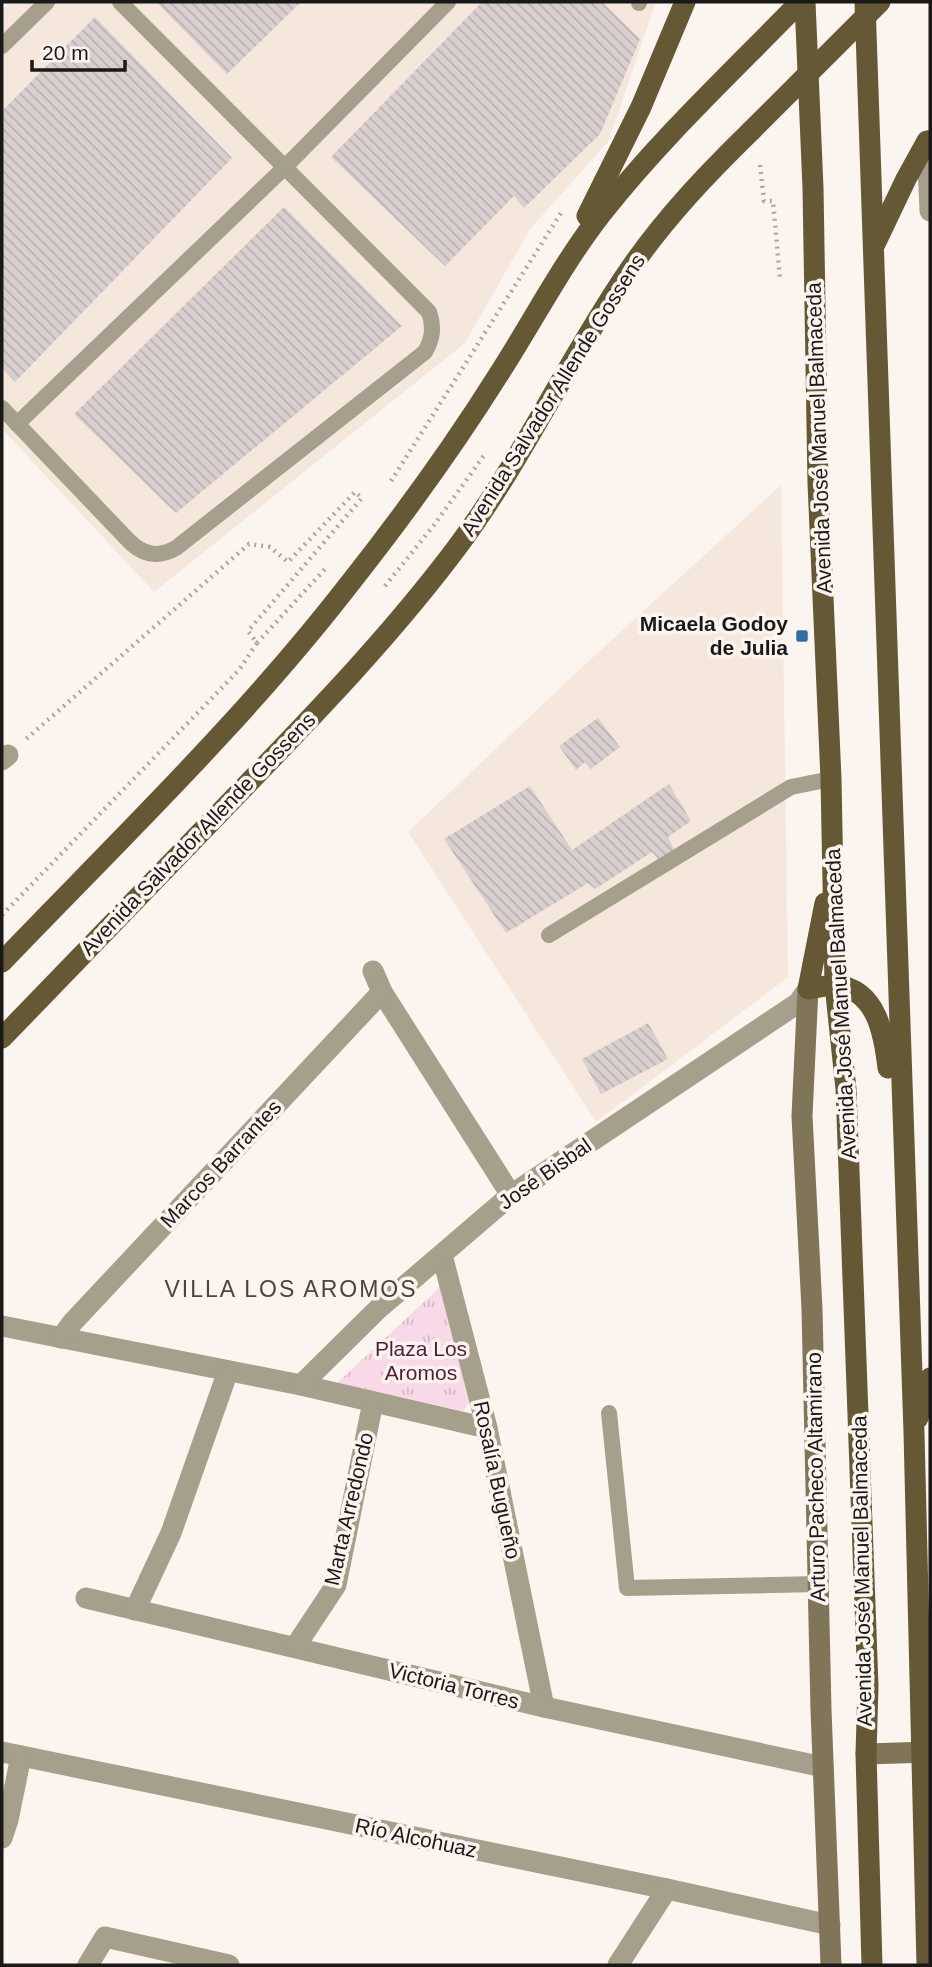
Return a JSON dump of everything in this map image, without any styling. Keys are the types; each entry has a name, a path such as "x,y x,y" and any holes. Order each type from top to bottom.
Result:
{"main road":[{"path":"560,275 641,107 685,2"},
{"path":"2,962 251,702 302,645 391,530 466,425 601,215 672,132 802,2"},
{"name":"Avenida José Manuel Balmaceda","path":"802,2 813,188 818,483 831,779 835,985 846,1089 868,1686 866,1754 872,1965"},
{"path":"864,2 925,1752 927,1965"},
{"name":"Avenida Salvador Allende Gossens","path":"2,1038 312,717 402,615 457,547 513,466 630,268 699,182 880,2"},
{"path":"872,249 929,139"},
{"path":"833,864 807,989 835,985 862,994 876,1014 884,1034 891,1091 902,1125"},
{"path":"914,1430 928,1392 930,1378"}],"street":[{"path":"929,139 930,211"},
{"path":"373,971 382,992 511,1195"},
{"name":"José Bisbal","path":"301,1385 379,1309 511,1195 798,1003 807,989"},
{"name":"Arturo Pacheco Altamirano","path":"807,989 802,1116 812,1309 823,1767 831,1965"},
{"name":"Marcos Barrantes","path":"61,1338 72,1323 382,992"},
{"name":"Rosalía Bugueño","path":"442,1255 487,1428 544,1707"},
{"path":"2,1326 301,1385 487,1428"},
{"path":"135,1610 171,1533 228,1371"},
{"name":"Marta Arredondo","path":"295,1647 336,1586 373,1402"},
{"name":"Victoria Torres","path":"86,1598 544,1707 823,1767"},
{"path":"866,1754 925,1752"},
{"path":"2,1838 8,1820 11,1754"},
{"name":"Río Alcohuaz","path":"11,1754 830,1925"},
{"path":"618,1965 667,1889"},
{"path":"88,1965 105,1937 229,1965"}],"lane":[{"path":"2,46 47,2"},
{"path":"2,408 137,549 158,555 176,548 425,352 433,332 429,312 120,2"},
{"path":"17,424 284,167 448,2"},
{"path":"549,935 791,787 831,779"},
{"path":"609,1413 627,1588 819,1584"}],"path":[{"path":"761,164 764,201 773,201 780,279"},
{"path":"2,915 239,670 257,643 248,631 362,498 355,492 288,562 270,547 249,544 5,758"}],"shaded area":[{"path":"10,2 656,2 608,142 530,229 465,343 154,592 2,429 2,10"},
{"path":"781,485 788,977 596,1122 408,832 579,670"}],"green space":[{"name":"Plaza Los Aromos","path":"440,1287 472,1398 463,1411 337,1383"}],"building":[{"path":"156,2 301,2 227,74"},
{"path":"482,2 602,2 640,39 600,134 524,208 514,196 445,266 331,157"},
{"path":"95,17 232,158 15,382 2,368 2,111"},
{"path":"284,207 402,326 176,513 74,414"},
{"path":"598,718 620,747 591,769 585,762 576,770 559,746"},
{"path":"669,784 691,821 668,837 674,849 659,860 652,852 595,889 588,883 506,933 444,839 530,786 572,850"},
{"path":"648,1023 668,1059 601,1094 582,1059"}],"place":[{"name":"Micaela Godoy de Julia","path":"802,636"}],"district":[{"name":"VILLA LOS AROMOS","path":"291,1289"}]}
